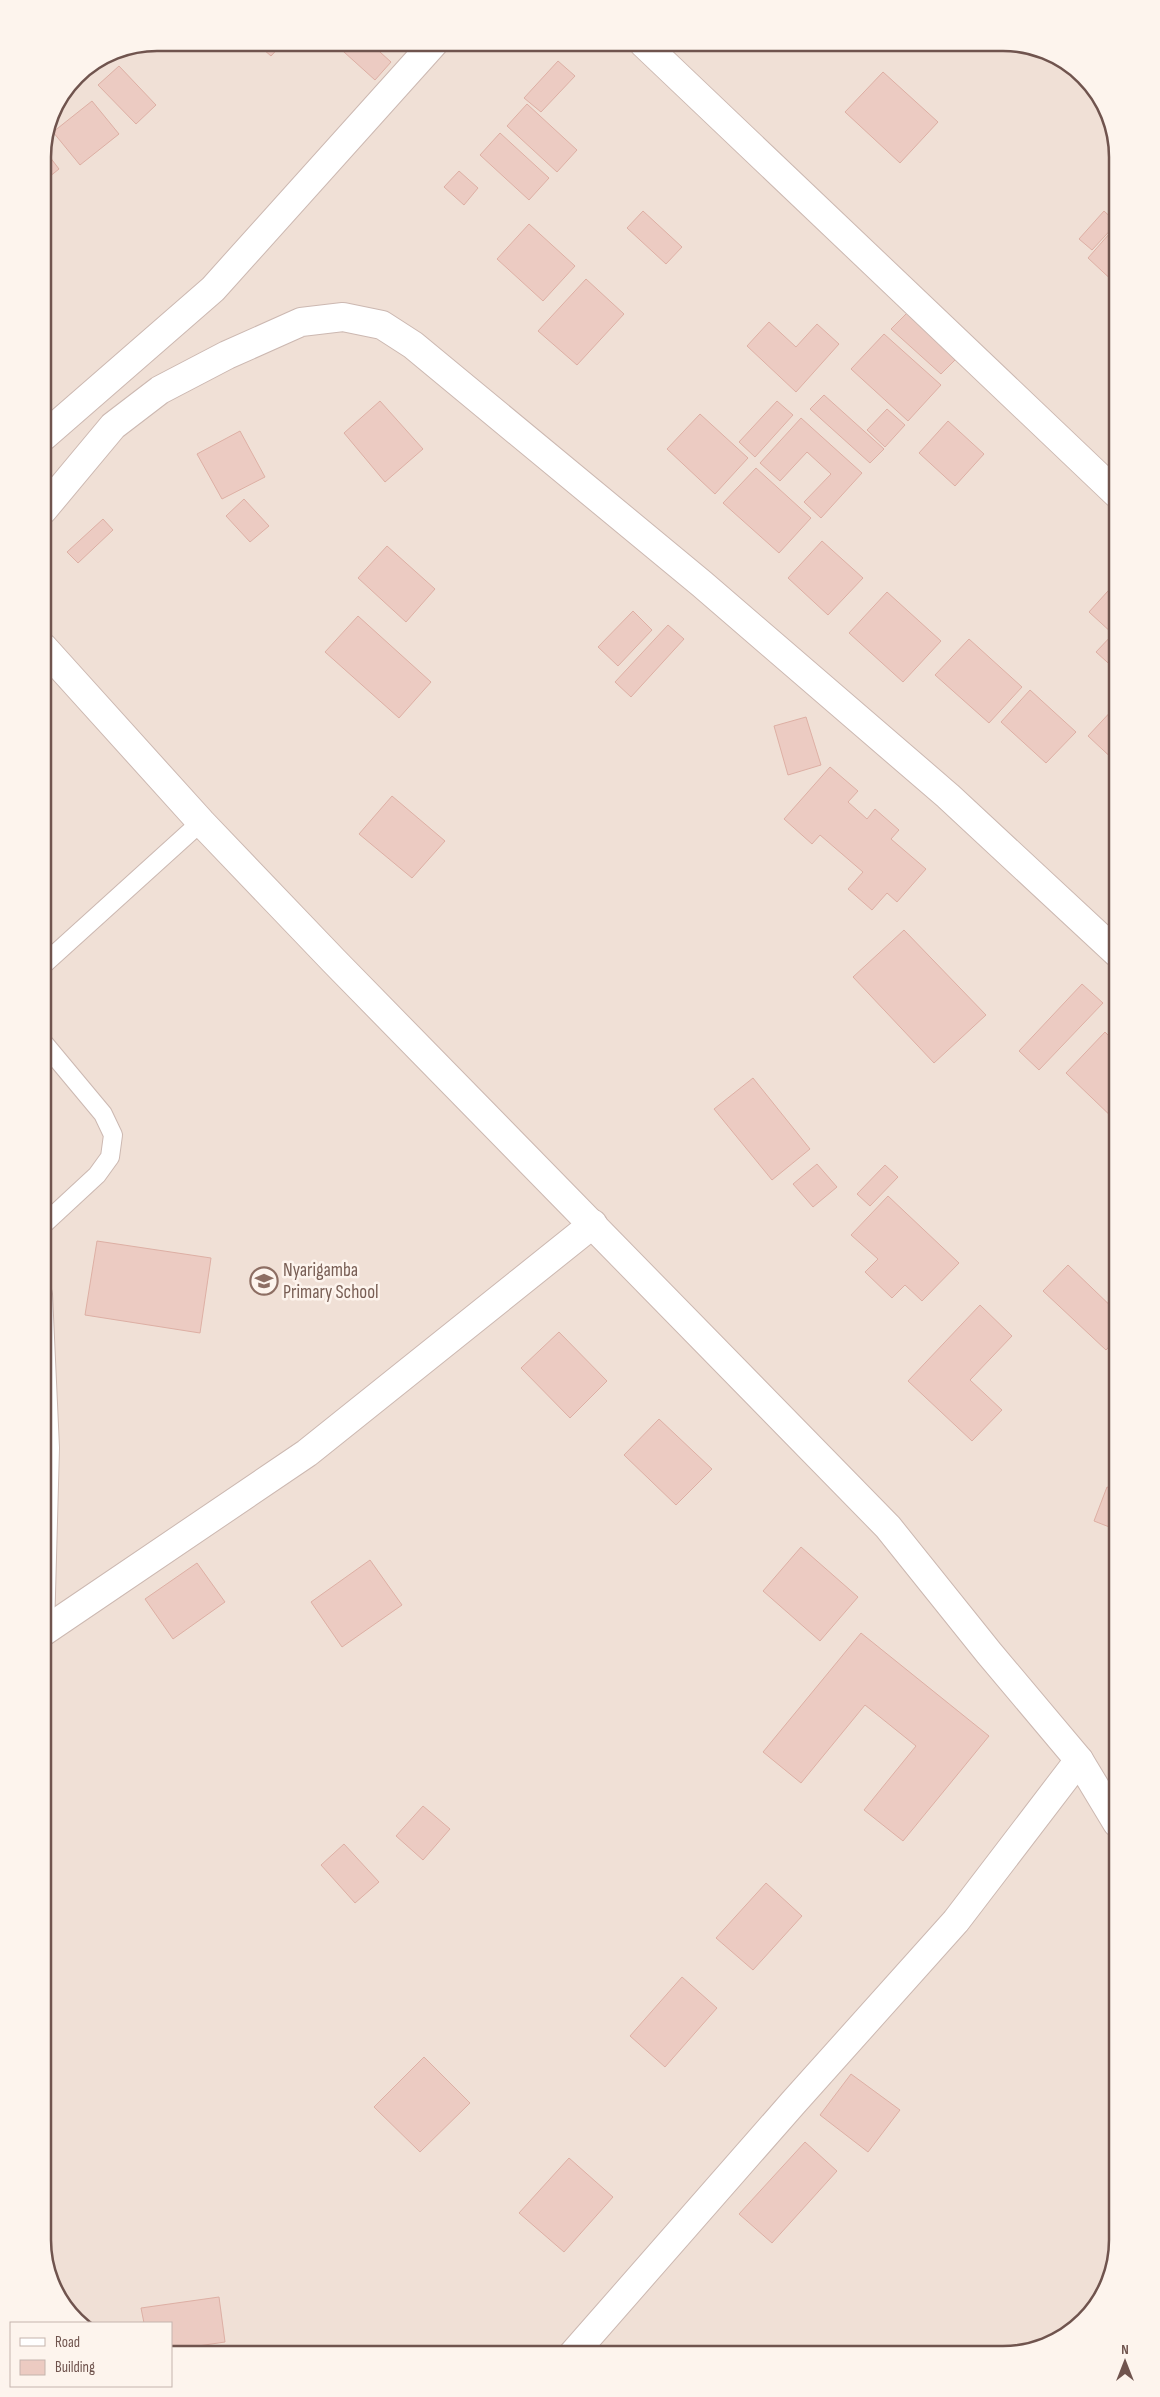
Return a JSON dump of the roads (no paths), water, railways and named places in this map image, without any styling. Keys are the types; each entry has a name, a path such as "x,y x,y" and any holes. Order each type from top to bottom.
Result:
{"street":[{"path":"51,430 213,289 427,51"},
{"path":"651,51 1109,485"},
{"path":"51,500 113,426 160,390 227,355 301,322 343,317 382,325 413,345 702,584 948,796 1109,945"},
{"path":"51,656 202,822 334,961 888,1527 989,1653 1079,1760 1109,1808"},
{"path":"51,1626 307,1453 593,1224"},
{"path":"580,2346 956,1921 1079,1760"}],"lane":[{"path":"51,958 202,822"},
{"path":"51,1051 104,1114 113,1135 110,1157 97,1175 51,1218"}],"place":[{"name":"Nyarigamba Primary School","path":"264,1281"}]}
